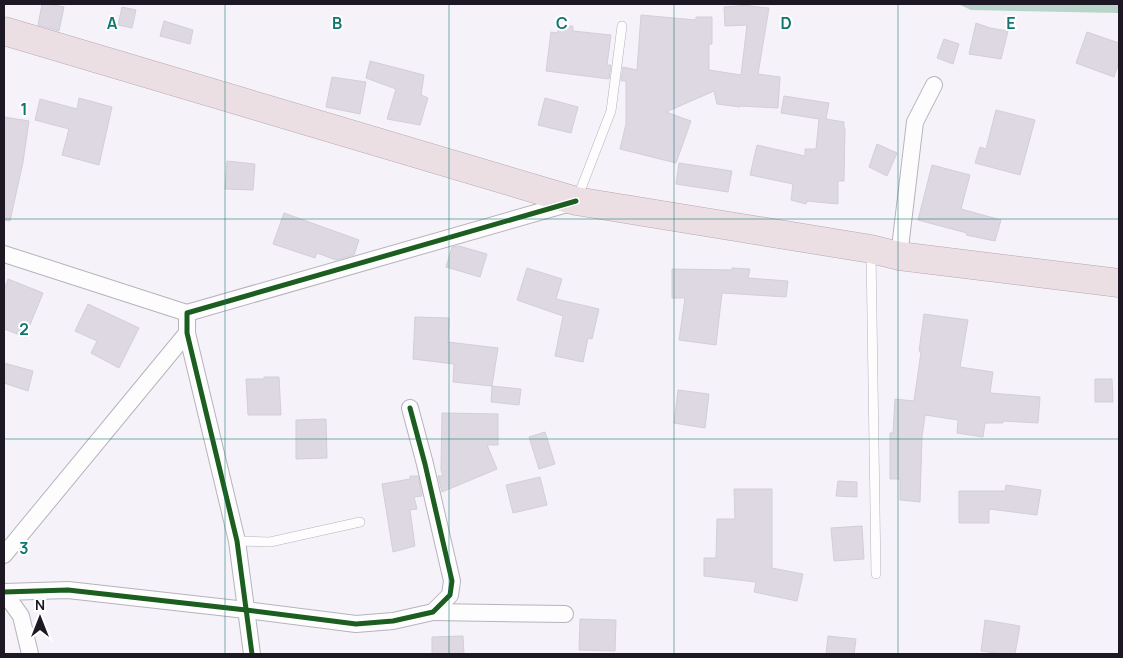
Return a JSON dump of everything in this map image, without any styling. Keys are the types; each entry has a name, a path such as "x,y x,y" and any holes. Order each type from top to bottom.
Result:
{"highway":[{"path":"4,31 576,201 899,256 1119,283"}],"street":[{"path":"899,256 915,122 934,84"},
{"path":"4,254 187,313 576,201"},
{"path":"187,313 187,333 237,541 252,654"},
{"path":"4,555 187,333"},
{"path":"410,408 452,581 450,595 432,612"},
{"path":"4,592 68,590 356,624 393,621 432,612 565,614"},
{"path":"4,592 21,616 30,654"}],"lane":[{"path":"576,201 610,111 622,26"},
{"path":"871,250 876,574"},
{"path":"237,541 270,542 360,522"}],"green space":[{"path":"958,4 1119,4 1119,13 971,10"}],"building":[{"path":"42,4 64,7 59,31 38,25"},
{"path":"750,5 769,8 758,74 780,77 778,108 717,104 714,91 666,112 691,121 676,163 620,149 626,124 626,81 621,81 623,67 637,70 641,15 696,20 696,17 712,17 712,44 709,44 709,70 741,75 747,25 725,26 724,7"},
{"path":"122,7 136,10 132,28 118,25"},
{"path":"164,21 193,30 190,44 160,36"},
{"path":"976,23 1008,31 1001,59 969,54"},
{"path":"558,26 573,26 573,31 611,35 607,65 611,65 609,79 546,71 551,32 558,33"},
{"path":"1087,32 1119,43 1119,62 1114,77 1076,63"},
{"path":"944,39 959,44 953,64 937,58"},
{"path":"370,61 424,75 421,95 428,98 420,125 387,119 396,89 366,78"},
{"path":"332,77 366,82 360,114 326,107"},
{"path":"784,96 829,103 826,119 844,122 844,181 838,181 838,204 807,201 806,204 791,200 793,184 750,175 757,145 805,156 805,149 816,149 819,119 781,113"},
{"path":"79,98 112,107 99,165 62,155 69,129 35,120 40,99 77,109"},
{"path":"545,98 578,107 571,133 538,125"},
{"path":"996,110 1035,120 1020,175 975,163 980,147 986,149"},
{"path":"4,117 29,121 23,162 10,221 4,220"},
{"path":"877,144 897,153 887,176 869,167"},
{"path":"227,161 255,164 253,190 225,189"},
{"path":"679,163 732,171 728,192 676,184"},
{"path":"932,165 970,175 961,209 1001,220 995,241 966,235 967,233 918,220"},
{"path":"284,213 359,240 354,255 336,260 317,253 315,258 273,244"},
{"path":"459,246 487,254 480,277 446,267 452,247"},
{"path":"527,268 562,279 556,299 599,309 592,339 588,338 583,362 555,356 563,316 517,300"},
{"path":"732,268 750,269 748,278 788,281 786,297 722,293 716,345 679,340 685,298 672,298 672,269 732,270"},
{"path":"8,279 43,293 25,337 4,329 4,290"},
{"path":"88,304 139,328 119,368 91,353 97,341 75,331"},
{"path":"924,314 968,320 960,367 993,372 990,393 1040,397 1038,423 1003,421 1003,423 985,423 983,437 957,433 958,420 925,415 922,437 920,502 900,500 900,479 890,479 890,433 893,433 895,399 914,401"},
{"path":"415,317 449,318 448,342 498,348 492,386 453,382 454,364 413,359"},
{"path":"4,363 33,371 28,391 4,383"},
{"path":"264,377 279,377 281,415 248,415 246,379 264,379"},
{"path":"1095,379 1112,379 1113,402 1095,402"},
{"path":"492,386 521,389 519,405 491,402"},
{"path":"678,390 709,394 705,428 674,423"},
{"path":"442,413 498,414 498,445 487,445 497,469 442,492 438,476 443,476 441,470"},
{"path":"326,419 327,458 296,459 296,420"},
{"path":"545,432 555,464 539,469 529,437"},
{"path":"410,476 418,476 422,496 414,497 417,509 410,510 415,546 393,552 382,484 410,479"},
{"path":"540,477 547,505 513,513 506,485"},
{"path":"838,481 857,482 857,497 836,496"},
{"path":"1006,485 1041,490 1037,515 989,509 989,523 959,523 959,491 1005,491"},
{"path":"734,489 772,489 772,568 803,574 797,601 754,592 756,582 704,576 704,558 716,558 717,519 735,519"},
{"path":"862,526 864,559 834,561 831,528"},
{"path":"580,619 616,620 615,651 579,650"},
{"path":"985,620 1020,626 1015,654 981,651"},
{"path":"463,636 464,654 432,654 432,637"},
{"path":"828,636 856,639 854,654 826,654"}],"cycle path":[{"path":"252,654 237,541 187,333 187,313 576,201"},
{"path":"4,592 68,590 356,624 393,621 433,612 450,595 452,581 410,408"}]}
